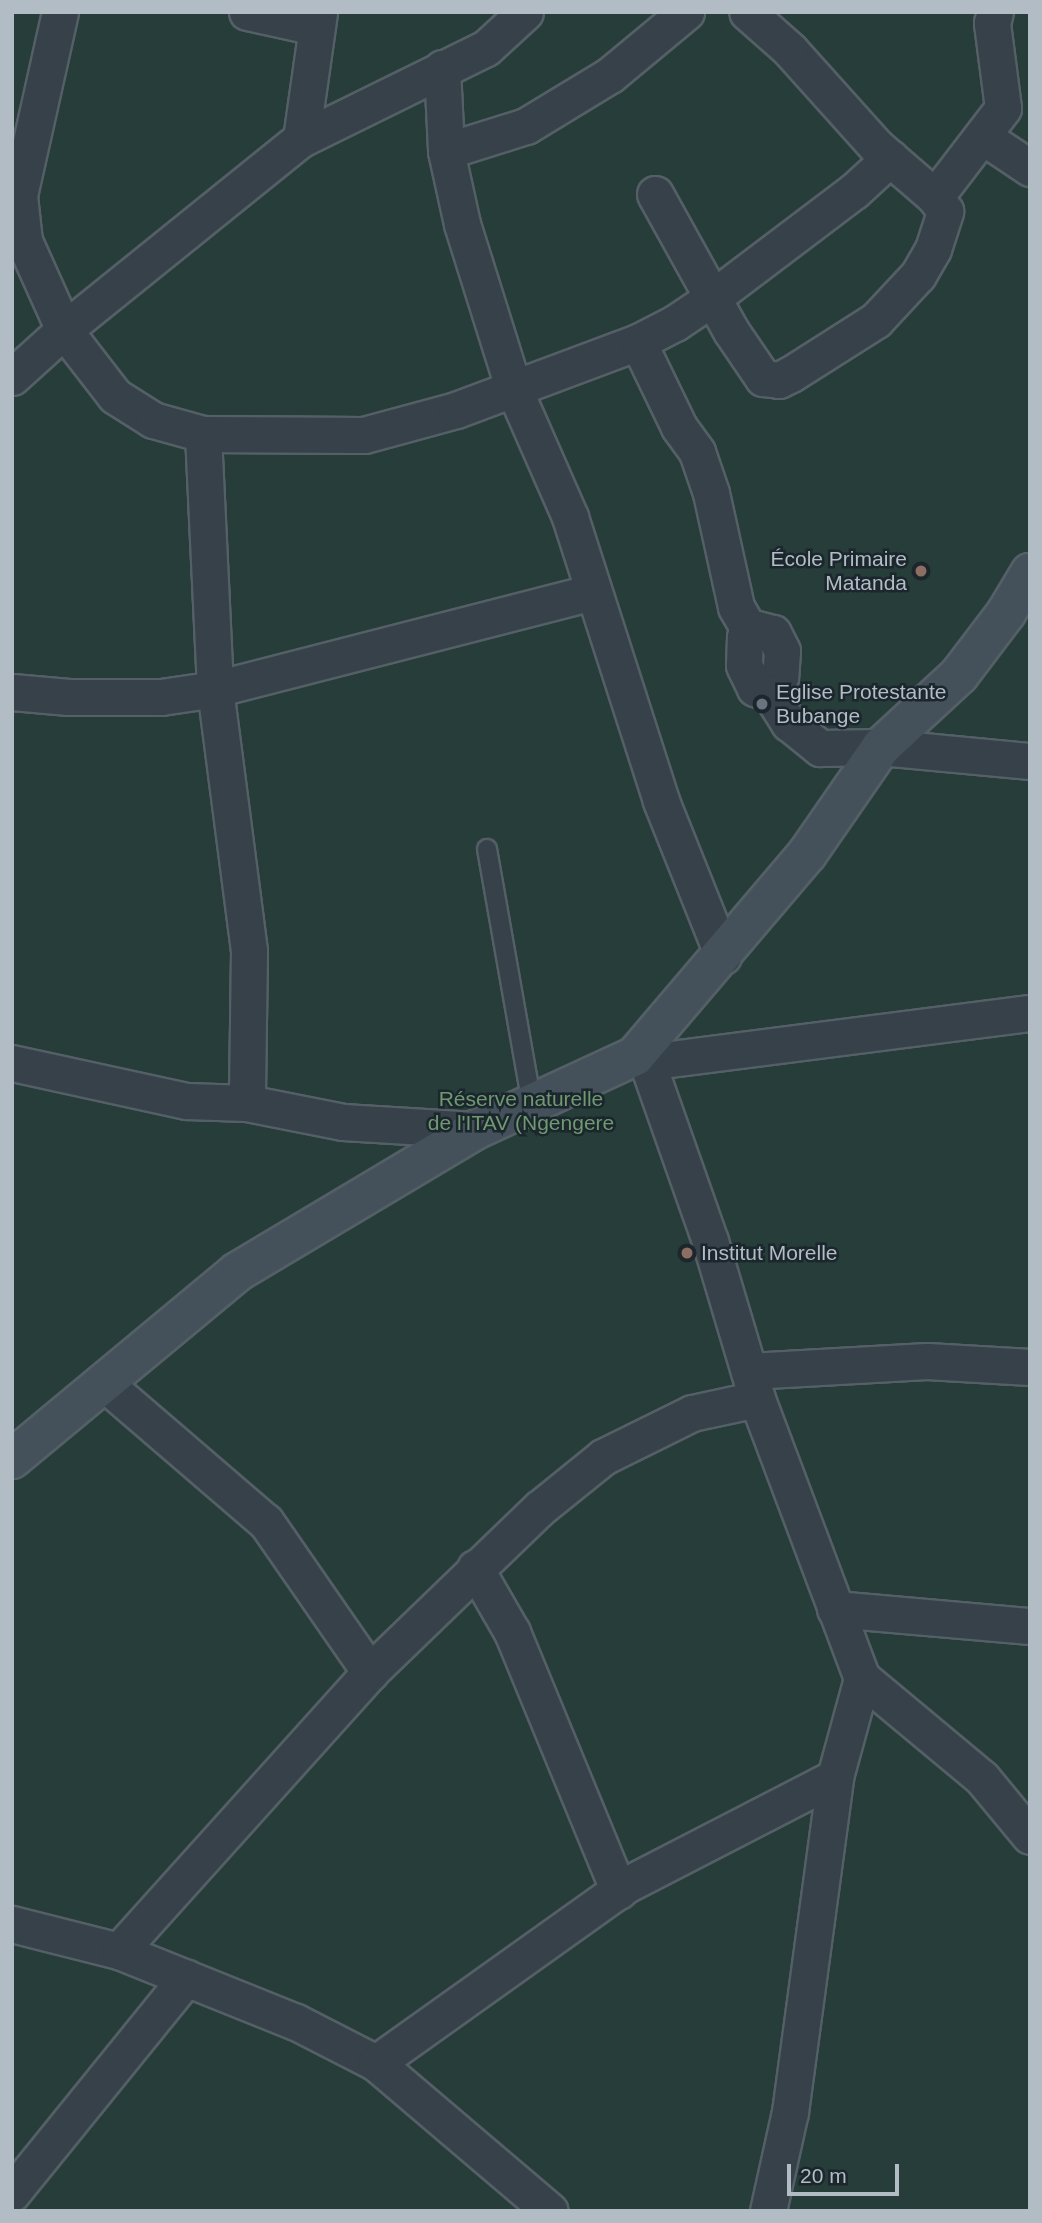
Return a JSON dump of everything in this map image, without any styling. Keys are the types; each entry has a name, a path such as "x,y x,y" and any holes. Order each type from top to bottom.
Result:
{"street":[{"path":"60,12 16,195 24,241 64,330 115,396 153,420 202,434 363,435 456,410 638,342 675,323 715,296 854,191 890,158"},
{"path":"247,12 317,20 301,139"},
{"path":"12,377 64,330 301,139 392,97 442,68 486,48 525,12"},
{"path":"446,151 526,126 610,75 686,12"},
{"path":"655,194 715,296 731,331 763,378 779,380 876,320 918,275 945,224 945,211 935,197 890,158 790,50 747,12"},
{"path":"935,197 985,138 1003,108 992,23 995,12"},
{"path":"442,68 446,151 462,224 513,387 570,517 661,802 723,956"},
{"path":"985,138 1030,168"},
{"path":"638,342 679,427 697,452 714,506 736,607 750,631 744,645 744,665 755,688 770,693 789,723 820,748 881,747 1030,761"},
{"path":"202,434 215,689 249,951 247,1103"},
{"path":"641,1059 807,853 881,747 960,675 1030,573"},
{"path":"12,692 69,697 161,697 215,689 593,592"},
{"path":"12,1459 237,1272 475,1130 532,1103 641,1059 1030,1013"},
{"path":"641,1059 753,1385 862,1678 982,1778 1030,1836"},
{"path":"12,1063 187,1101 247,1103 343,1122 475,1130"},
{"path":"119,1951 370,1672 475,1568 603,1457 753,1385 927,1361 1030,1367"},
{"path":"103,1382 266,1522 370,1672"},
{"path":"475,1568 512,1632 618,1891"},
{"path":"835,1609 1030,1626"},
{"path":"768,2211 790,2112 835,1777 862,1678"},
{"path":"376,2063 618,1891 835,1777"},
{"path":"12,1924 119,1951 296,2022 376,2063 550,2211"},
{"path":"12,2193 186,1978"}],"lane":[{"path":"487,849 532,1103"}],"green space":[{"name":"Réserve naturelle de l'ITAV (Ngengere","path":"12,12 1030,12 1030,2211 12,2211"}],"place":[{"name":"École Primaire Matanda","path":"921,571"},
{"name":"Eglise Protestante Bubange","path":"762,704"},
{"name":"Institut Morelle","path":"687,1253"}]}
